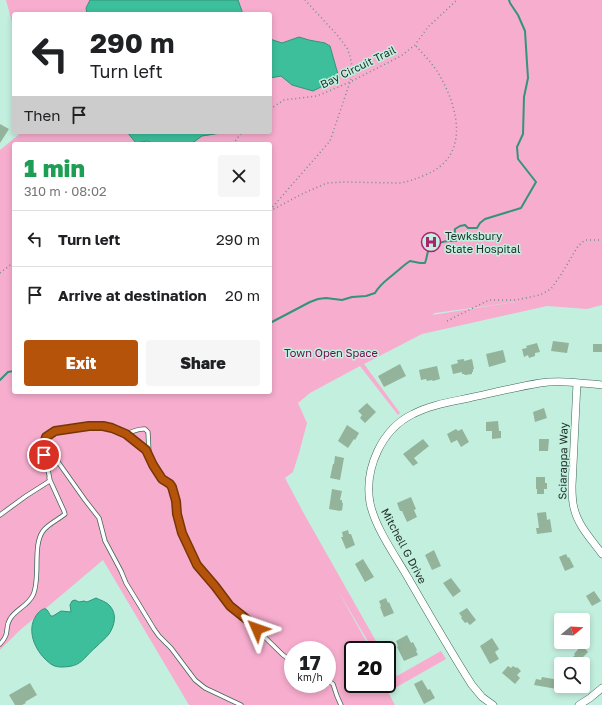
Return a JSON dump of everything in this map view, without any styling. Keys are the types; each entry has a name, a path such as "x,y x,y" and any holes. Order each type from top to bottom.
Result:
{"street":[{"name":"Mitchell G Drive","path":"494,705 482,697 472,685 374,517 370,504 369,486 375,457 384,440 392,430 413,414 427,408 527,385 550,382 602,385"},
{"name":"Sciarappa Way","path":"577,383 572,486 574,508 579,523 602,554"},
{"path":"579,705 602,688"}],"lane":[{"path":"0,644 6,636 10,618 29,602 34,593 38,539 43,531 65,514 49,478 44,449 46,437 55,431 89,426 103,426 126,434 149,454"},
{"path":"126,434 140,429 147,430 149,454 153,465 162,479 172,487 182,533 197,565 230,606 245,618 284,656"},
{"path":"45,444 99,518 105,541 129,589 159,636 171,648 199,684 241,705"},
{"path":"0,515 48,482 50,480 49,478"},
{"path":"336,693 341,705"}],"path":[{"path":"272,209 330,141 353,71 347,48 305,0"},
{"name":"Bay Circuit Trail","path":"272,108 284,100 317,96 350,82 401,56 415,45 428,27 457,0"},
{"path":"272,210 304,193 327,184 343,182 412,181 431,173 444,164 450,156 456,142 457,134 451,98 440,75 415,45"},
{"path":"448,321 489,300 516,300 540,295 551,289 578,246 585,240 602,240"},
{"path":"0,273 12,264"}],"green space":[{"name":"Town Open Space","path":"6,0 602,0 602,305 587,309 547,306 422,334 364,364 400,413 398,415 360,366 310,393 298,403 307,423 293,472 285,478 376,641 368,641 337,589 366,641 344,641 344,693 389,693 395,705 189,705 103,560 19,631 0,650 0,150 20,134 272,134 272,12 12,12 12,22","holes":["522,301 432,315 435,313"]},
{"path":"441,651 446,659 396,687 396,674 397,676"}],"shaded area":[{"path":"90,0 238,0 242,12 87,12 86,8"},
{"path":"299,37 325,43 330,46 339,78 313,91 292,85 281,76 272,78 272,40 282,43"},
{"path":"129,134 215,134 202,136 194,142 135,142"},
{"path":"96,598 109,605 114,612 114,623 109,634 78,664 68,667 61,667 50,664 37,649 32,637 32,624 38,613 45,609 51,616 61,611 71,612 70,605 72,601 87,602"}],"building":[{"path":"0,124 9,129 0,143"},
{"path":"553,341 569,343 567,353 551,351"},
{"path":"537,343 540,352 535,353 535,356 529,358 528,355 524,357 522,349 527,348 526,346"},
{"path":"593,344 602,344 602,352 593,352"},
{"path":"503,350 506,362 489,367 486,354"},
{"path":"464,359 464,361 472,359 474,369 472,374 465,375 462,374 462,372 453,374 451,365 458,363 457,360"},
{"path":"400,364 406,376 384,387 378,376"},
{"path":"437,366 440,379 433,381 427,381 426,379 421,380 419,370"},
{"path":"367,403 376,412 365,423 360,418 362,415 358,411"},
{"path":"544,408 547,418 535,422 533,412"},
{"path":"498,421 499,431 501,431 501,438 492,439 492,431 486,431 486,422"},
{"path":"347,425 359,433 348,448 338,441"},
{"path":"456,429 458,431 462,429 469,442 461,447 457,440 451,443 447,434"},
{"path":"423,439 429,446 414,458 418,463 413,466 403,454"},
{"path":"539,439 549,439 548,451 539,451"},
{"path":"335,456 344,458 340,480 330,478"},
{"path":"536,477 545,477 547,489 544,489 544,494 537,494"},
{"path":"332,489 342,491 340,500 342,500 343,503 342,511 329,509"},
{"path":"411,497 416,509 414,510 417,517 407,522 397,503"},
{"path":"546,512 547,520 550,519 552,532 537,534 536,528 539,528 537,513"},
{"path":"348,530 355,545 346,549 341,537 343,537 342,532"},
{"path":"434,550 441,566 432,570 425,555"},
{"path":"566,554 574,567 565,571 559,557"},
{"path":"363,559 374,577 365,582 355,564"},
{"path":"451,578 461,591 453,597 443,583"},
{"path":"594,591 601,601 592,606 586,596"},
{"path":"386,598 394,613 384,617 379,601"},
{"path":"467,608 476,620 470,625 467,622 465,623 459,613"},
{"path":"407,635 411,643 413,642 418,655 404,661 397,647 396,641"},
{"path":"492,638 499,649 495,652 499,659 490,664 480,646"},
{"path":"578,649 585,649 588,652 583,657 573,657 575,655 574,654"},
{"path":"508,666 511,668 513,666 516,668 517,667 521,671 517,675 520,678 515,684 502,673"},
{"path":"542,677 554,679 554,688 534,685 536,679 541,680"},
{"path":"422,680 428,690 430,689 435,698 424,704 414,684"},
{"path":"30,683 37,695 22,705 15,705 9,695"}],"waterway":[{"path":"272,322 318,299 326,298 342,300 375,293 384,282 410,261 425,263 429,248 436,244 456,241 455,229 460,226 465,225 468,228 477,228 485,219 521,208 536,182 518,159 517,147 523,134 524,97 528,78 525,31 509,0"},
{"path":"0,380 8,372 12,371"}],"place":[{"name":"Tewksbury State Hospital","path":"431,242"}],"route":[{"path":"44,455 45,440 50,434 55,431 89,426 103,426 112,428 126,434 141,445 149,454 153,465 162,479 172,487 182,533 197,565 230,606 257,629"}]}
